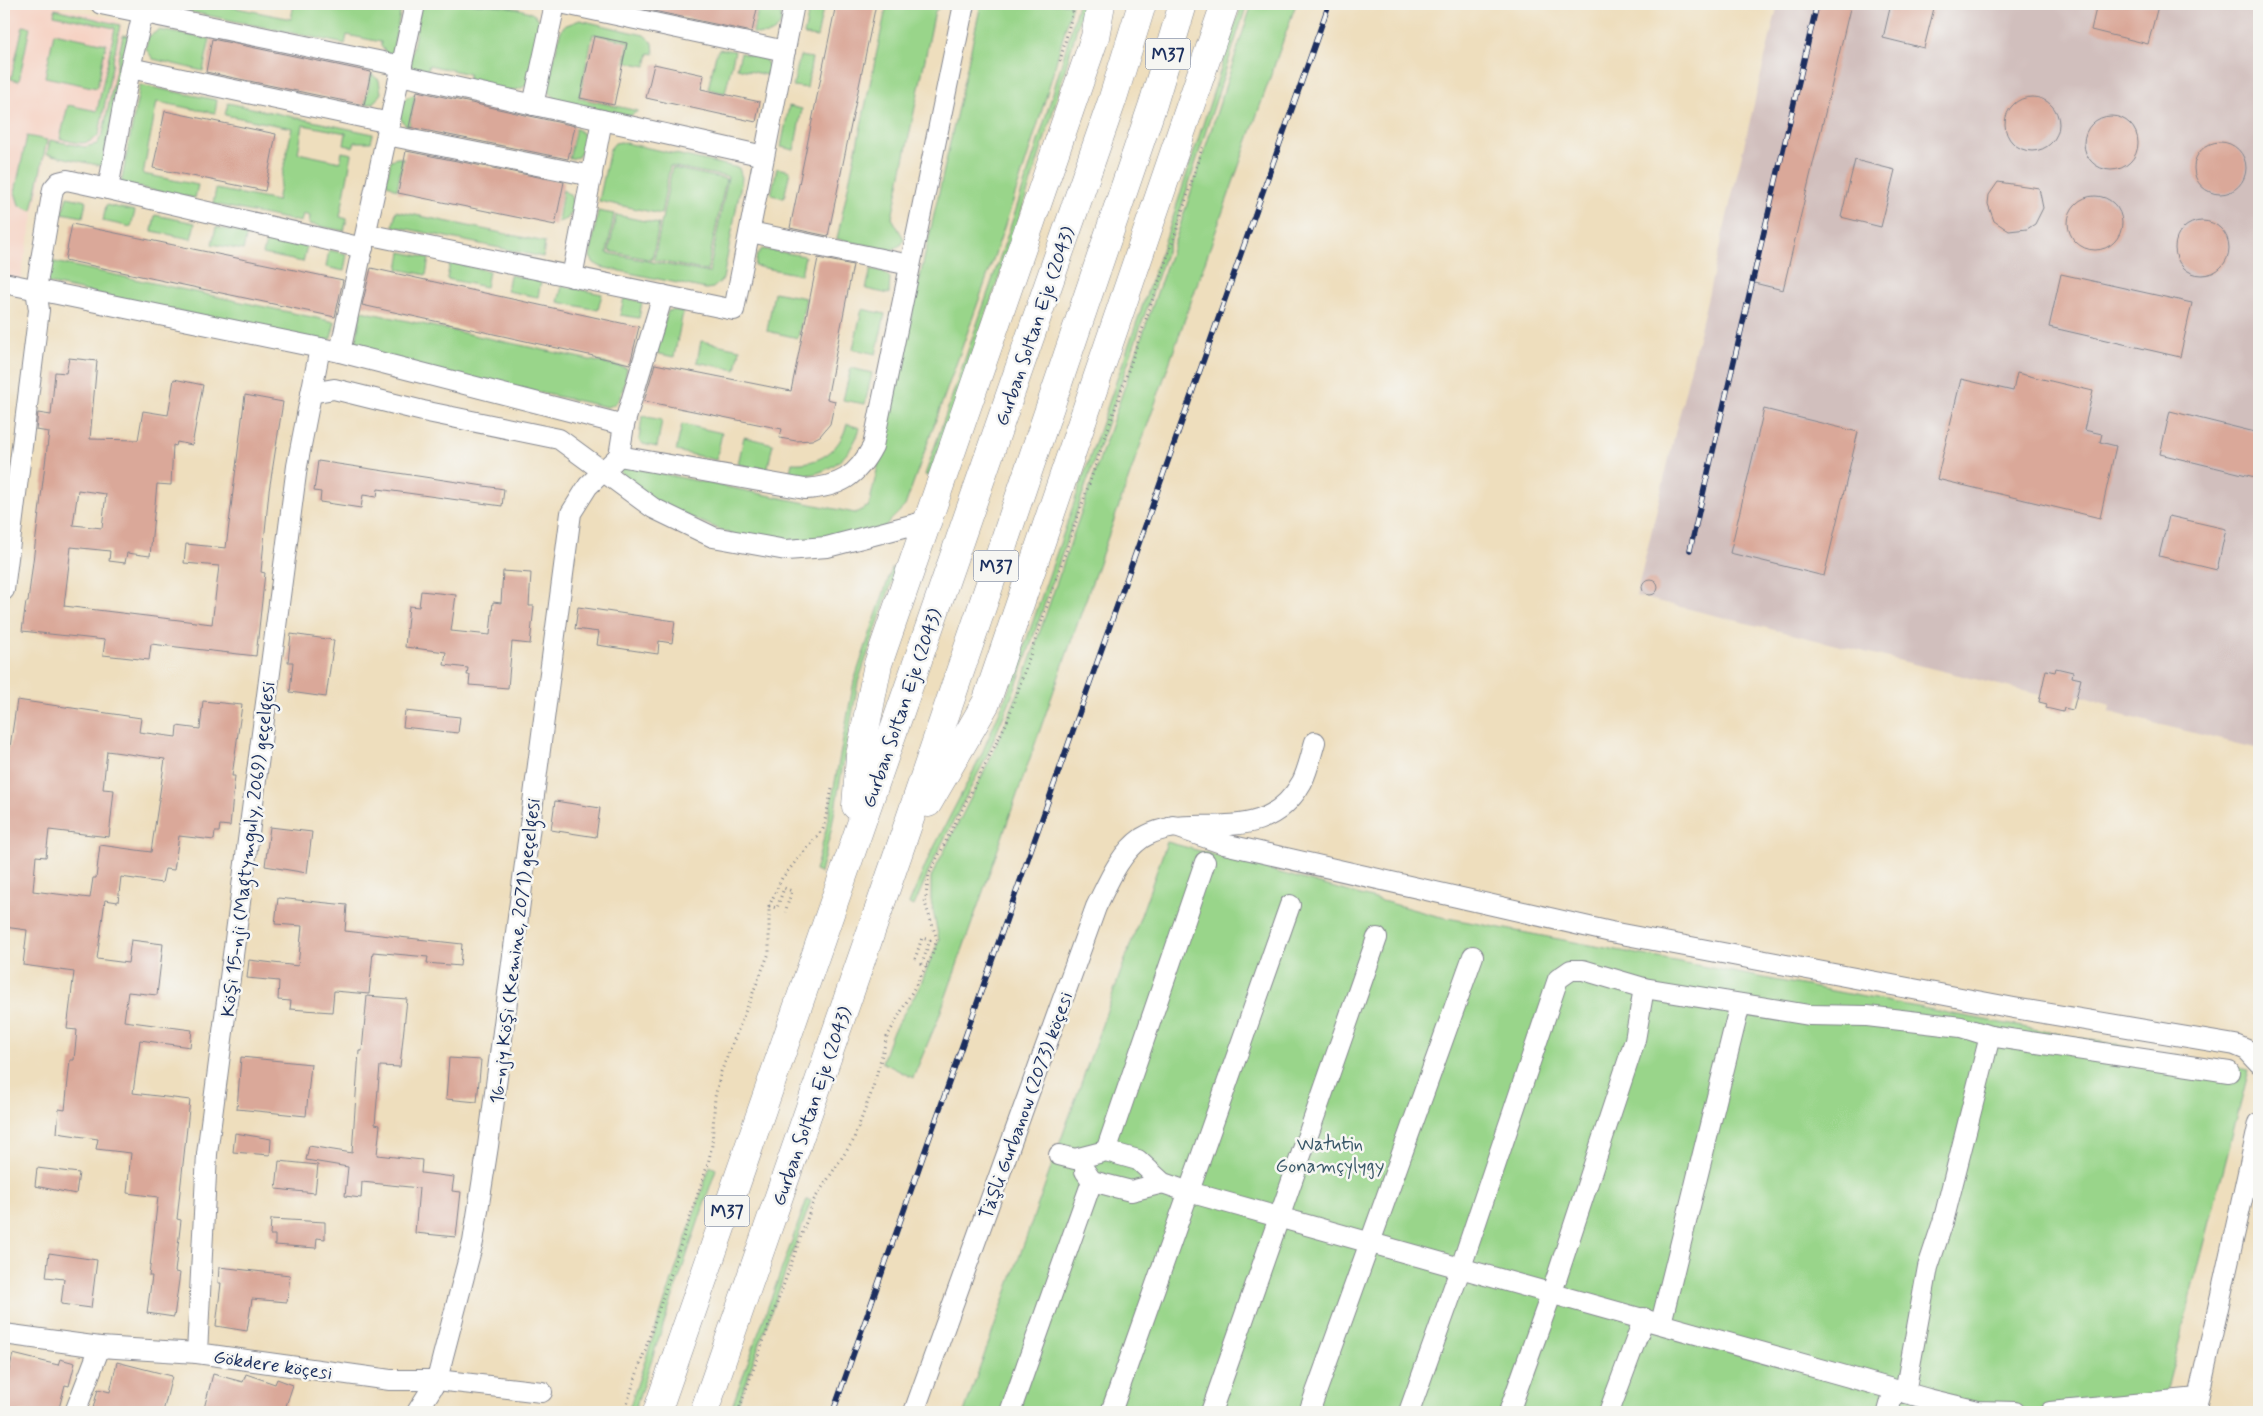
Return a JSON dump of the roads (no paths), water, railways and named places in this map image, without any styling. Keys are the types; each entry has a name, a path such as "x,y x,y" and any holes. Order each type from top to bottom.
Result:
{"highway":[{"path":"853,847 860,756 878,664 1095,37 1101,4"},
{"name":"Gurban Soltan Eje (2043)","path":"657,1412 1112,100 1142,4"},
{"name":"Gurban Soltan Eje (2043)","path":"704,1412 898,854 1153,104 1183,4"},
{"path":"898,854 986,703 1225,4"}],"street":[{"path":"101,4 144,8 533,105 764,156"},
{"path":"340,352 415,4"},
{"path":"533,105 555,4"},
{"path":"565,4 785,51"},
{"path":"4,590 39,310 36,289 53,190 59,182 67,180 365,241 663,294 734,310 794,4"},
{"path":"663,294 624,425 619,456 805,489 824,488 848,478 864,465 874,446 964,4"},
{"path":"108,189 130,68 144,8"},
{"path":"130,68 592,176"},
{"path":"572,277 602,120"},
{"path":"750,232 910,264"},
{"path":"4,283 340,352 624,425"},
{"name":"Köşi 15-nji (Magtymguly, 2069) geçelgesi","path":"197,1353 207,1154 297,466 320,348"},
{"path":"311,394 334,389 423,411 559,439 653,508 713,537 786,550 827,546 927,521"},
{"name":"16-njy Köşi (Kemine, 2071) geçelgesi","path":"417,1412 437,1380 473,1242 490,1136 571,513 588,486 619,456"},
{"name":"Täşli Gurbanow (2073) köçesi","path":"914,1412 1096,907 1117,865 1130,848 1143,837 1173,826 1246,824 1270,816 1289,801 1302,781 1315,742"},
{"path":"1173,826 1224,844 1611,932 2014,1008 2235,1045 2247,1050 2259,1063"},
{"path":"1106,1151 1205,862"},
{"path":"1111,1412 1290,905"},
{"path":"1211,1412 1377,938"},
{"path":"1310,1412 1369,1242 1473,956"},
{"path":"1409,1412 1461,1267 1558,979 1571,970 1583,970 1644,988 1809,1015 1867,1016 1961,1027 1990,1036 2229,1072"},
{"path":"1509,1412 1552,1292 1634,1040 1644,988"},
{"path":"1610,1412 1652,1320 1740,1004"},
{"path":"1888,1412 1900,1391 1928,1267 1943,1222 1990,1036"},
{"path":"2050,1412 2196,1405 2259,1123"},
{"path":"1163,1183 1131,1191 1092,1181 1067,1157 1106,1151 1138,1160 1163,1183 1189,1192 1552,1292 1900,1391 1978,1411 2015,1412"},
{"path":"1010,1412 1092,1181"},
{"name":"Gökdere köçesi","path":"4,1334 100,1347 197,1353 390,1380 437,1380 542,1392"},
{"path":"75,1412 100,1347"}],"railway":[{"path":"833,1412 1329,4"},
{"path":"1690,550 1817,4"}],"park label":[{"name":"Watutin Gonamçylygy","path":"1330,1154"}]}
